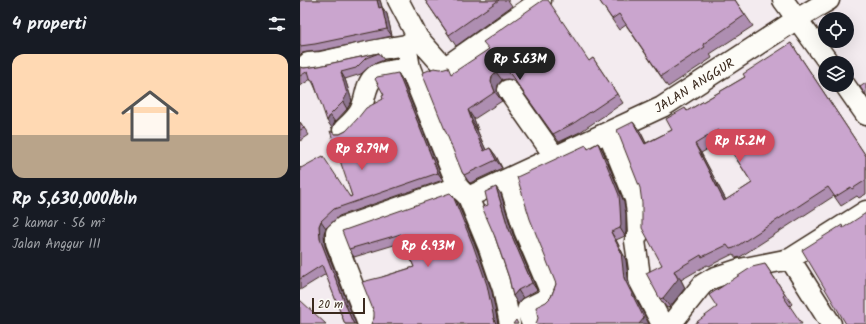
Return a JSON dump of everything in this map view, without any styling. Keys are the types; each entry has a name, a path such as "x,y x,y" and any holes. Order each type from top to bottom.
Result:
{"street":[{"path":"398,0 412,42 410,68 463,192 489,248 503,288 510,324"},
{"path":"308,63 321,62 412,42 443,66 447,66 541,0"},
{"path":"783,0 824,56"},
{"name":"JALAN ANGGUR","path":"368,324 336,242 336,233 343,227 463,192 487,188 508,179 662,107 797,19 829,0"},
{"path":"343,130 358,114 363,106 370,81 383,72 410,68"},
{"path":"508,90 555,157"},
{"path":"850,92 866,115"},
{"path":"608,132 635,199 638,234 635,241 639,280 662,324"},
{"path":"508,179 524,230 550,291 550,294 546,298 528,308 527,311 532,324"},
{"path":"671,324 703,284 713,278 745,268 790,259 866,210"},
{"path":"790,259 831,324"}],"building":[{"path":"300,0 377,0 379,8 382,7 387,29 300,46"},
{"path":"425,0 499,0 449,35"},
{"path":"543,0 548,0 589,61 593,58 617,94 574,123 553,134 511,75 507,71 501,70 496,72 492,76 491,82 495,92 468,110 472,121 471,122 484,151 490,148 496,160 464,175 422,73 434,68 441,69 448,67 451,74 489,49 483,42"},
{"path":"599,0 735,0 745,15 703,44 705,47 661,76 619,14 612,19"},
{"path":"791,43 818,84 818,92 824,92 866,156 866,180 835,197 828,187 734,248 730,249 727,245 702,257 701,255 674,271 678,279 663,298 660,299 646,273 662,265 642,228 642,203 640,188 617,130 633,122 645,144 672,130 666,119 685,108 687,111 745,77 743,74","holes":["718,130 752,183 724,201 695,144"]},
{"path":"379,53 366,58 356,68 341,72 347,94 343,102 330,115 327,121 313,80 311,81 308,71 300,76 300,67 304,68 319,66"},
{"path":"398,73 438,173 334,209 321,221 319,226 320,239 354,324 345,324 322,265 300,279 300,167 301,168 323,156 350,197 352,196 330,131 335,134 340,134 346,131 366,108 383,99 382,96 384,95 375,79 377,77"},
{"path":"866,83 866,95 860,87"},
{"path":"300,122 304,128 300,130"},
{"path":"598,143 619,195 621,225 620,228 611,232 621,252 624,278 644,318 639,324 536,324 538,318 536,307 546,302 551,297 556,284 530,219 517,177 586,145 588,149"},
{"path":"496,187 508,227 532,283 518,290 513,296 509,278 495,237 482,207 488,205 485,192"},
{"path":"450,193 453,196 473,245 487,285 496,324 371,324 374,318 374,312 362,282 414,267 401,234 349,249 342,231"},
{"path":"866,213 866,324 846,324 802,250 842,225 843,228"},
{"path":"765,264 785,294 783,296 802,324 694,324 717,307 709,295 752,267"},
{"path":"300,300 326,324 300,324"}]}
